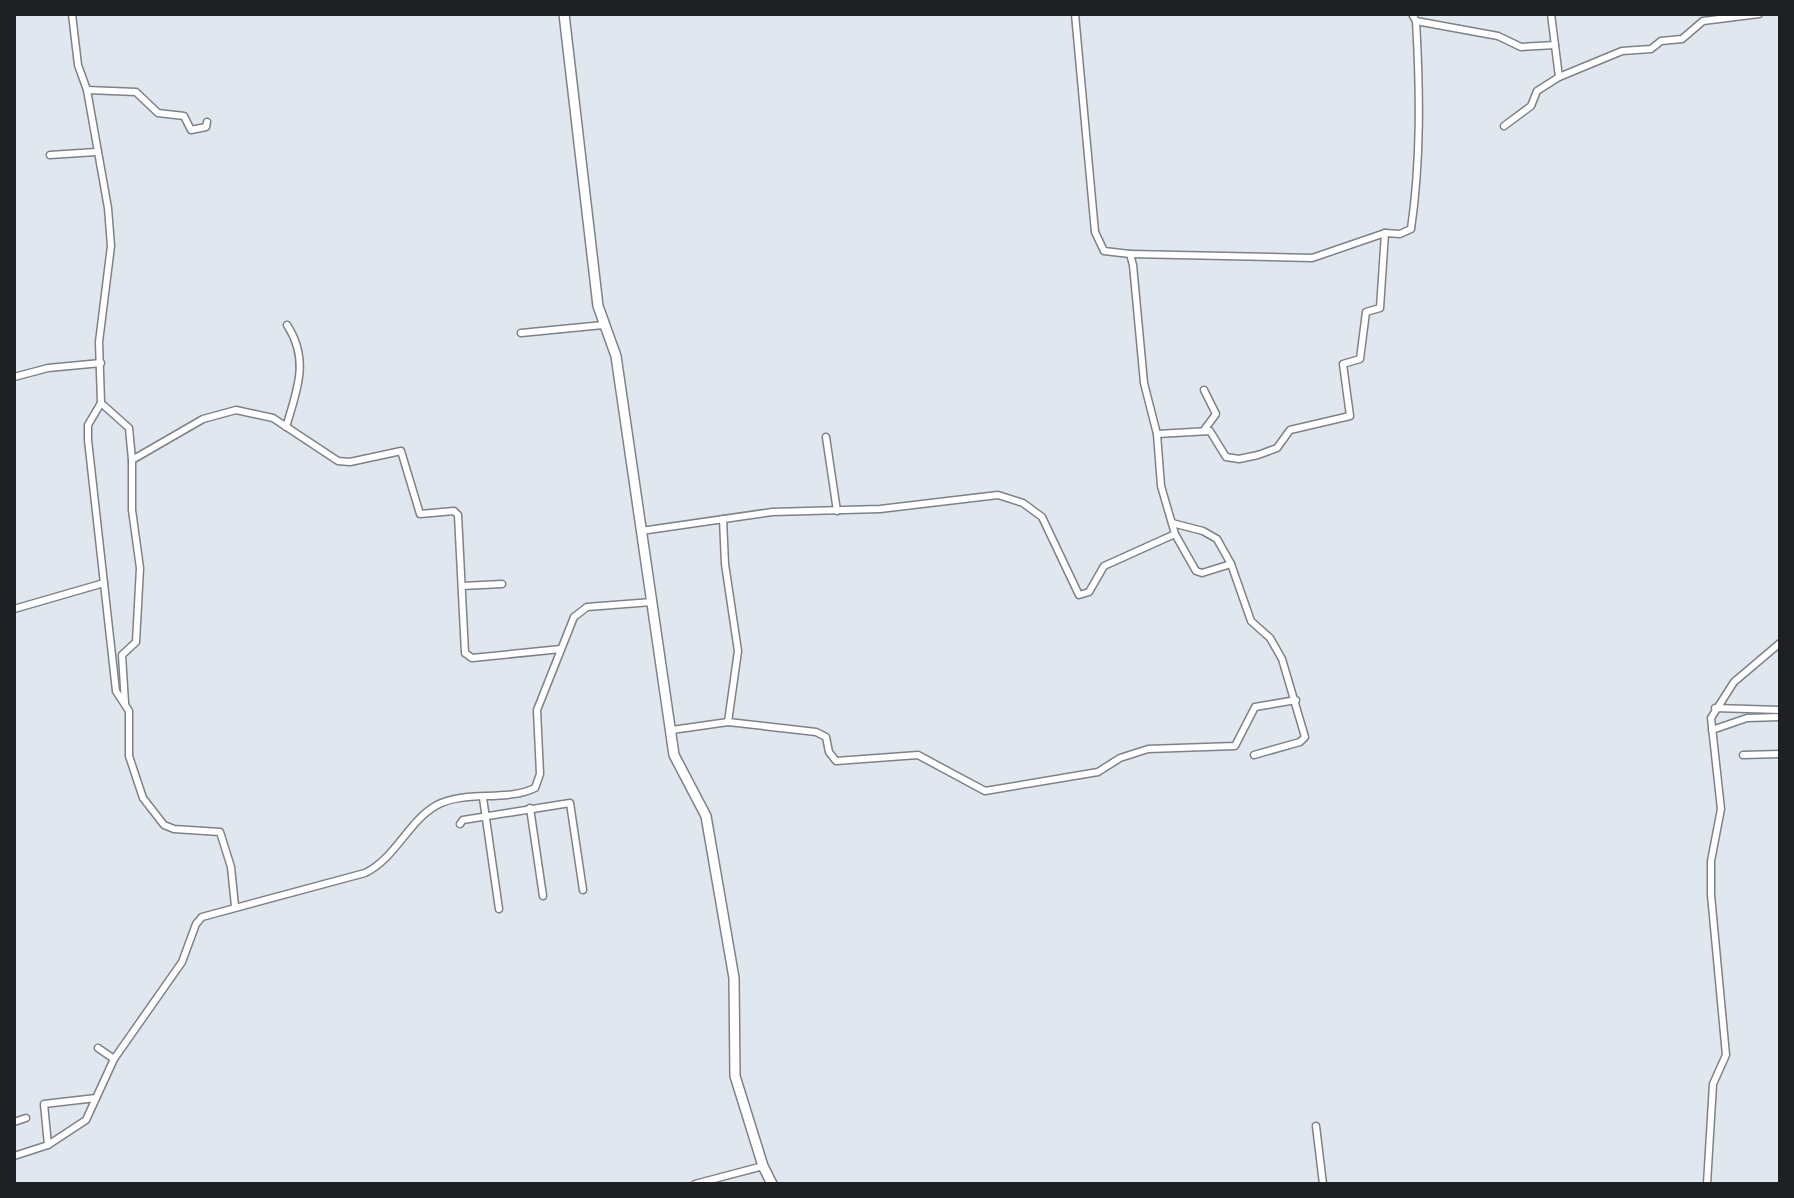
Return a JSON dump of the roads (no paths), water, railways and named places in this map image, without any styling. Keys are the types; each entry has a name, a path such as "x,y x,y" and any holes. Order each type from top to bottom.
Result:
{"street":[{"path":"72,14 78,65 87,90 108,208 111,246 99,342 101,403 88,425 88,440 116,691 125,703"},
{"path":"564,14 603,325 616,356 675,758 692,784 706,816 734,978 735,1076 763,1166 772,1184"},
{"path":"1075,14 1098,245 1104,251 1130,254 1312,258 1385,233 1411,229 1417,176 1420,85 1414,18 1435,25 1498,36 1521,47 1555,45"},
{"path":"1435,25 1437,14"},
{"path":"1551,14 1559,77"},
{"path":"1504,126 1531,106 1537,91 1559,77 1622,51 1651,49 1661,41 1682,39 1710,17 1759,14"},
{"path":"87,90 136,92 158,113 184,116 191,130 205,127 207,122"},
{"path":"50,155 96,152"},
{"path":"1157,434 1204,430 1215,435 1226,457 1239,459 1277,448 1290,430 1350,416 1343,364 1360,359 1366,312 1380,308 1385,233"},
{"path":"1130,254 1138,290 1142,371 1157,434 1159,474 1175,534 1196,571 1202,573 1231,564"},
{"path":"286,427 302,369 297,340 287,325"},
{"path":"521,333 603,325"},
{"path":"14,377 48,368 101,363"},
{"path":"1204,390 1216,414 1204,430"},
{"path":"101,403 129,428 132,460 132,510 140,568 136,642 122,655 132,773 143,798 164,825 174,829 220,832 231,867 235,906"},
{"path":"132,460 218,412 253,413 286,427 344,462 397,451 404,454 420,514 454,511 458,515 468,656 561,649"},
{"path":"826,437 837,511"},
{"path":"641,531 772,512 921,506 985,495 1009,497 1042,517 1079,595 1089,592 1104,566 1175,534"},
{"path":"723,519 724,554 738,651 728,722"},
{"path":"1172,523 1214,536 1231,564 1251,621 1275,645 1296,700 1304,740 1254,755"},
{"path":"14,609 104,583"},
{"path":"462,586 502,584"},
{"path":"14,1156 48,1145 80,1126 114,1059 182,962 197,922 235,906 365,873 388,858 429,810 442,803 527,791 539,783 537,710 574,617 584,608 652,602"},
{"path":"1707,1184 1713,1084 1726,1055 1711,895 1711,861 1721,809 1712,730 1715,708 1734,682 1780,643"},
{"path":"672,730 728,722 822,734 836,761 918,755 985,791 1098,772 1120,758 1148,749 1235,746 1255,707 1296,700"},
{"path":"1715,708 1780,710"},
{"path":"1712,730 1747,718 1780,717"},
{"path":"1743,755 1780,754"},
{"path":"483,798 499,909"},
{"path":"460,824 463,820 485,815 571,804 583,890"},
{"path":"530,808 543,896"},
{"path":"98,1048 114,1059"},
{"path":"48,1145 44,1104 96,1098"},
{"path":"14,1122 26,1118"},
{"path":"1316,1126 1323,1184"},
{"path":"695,1184 763,1166"}]}
